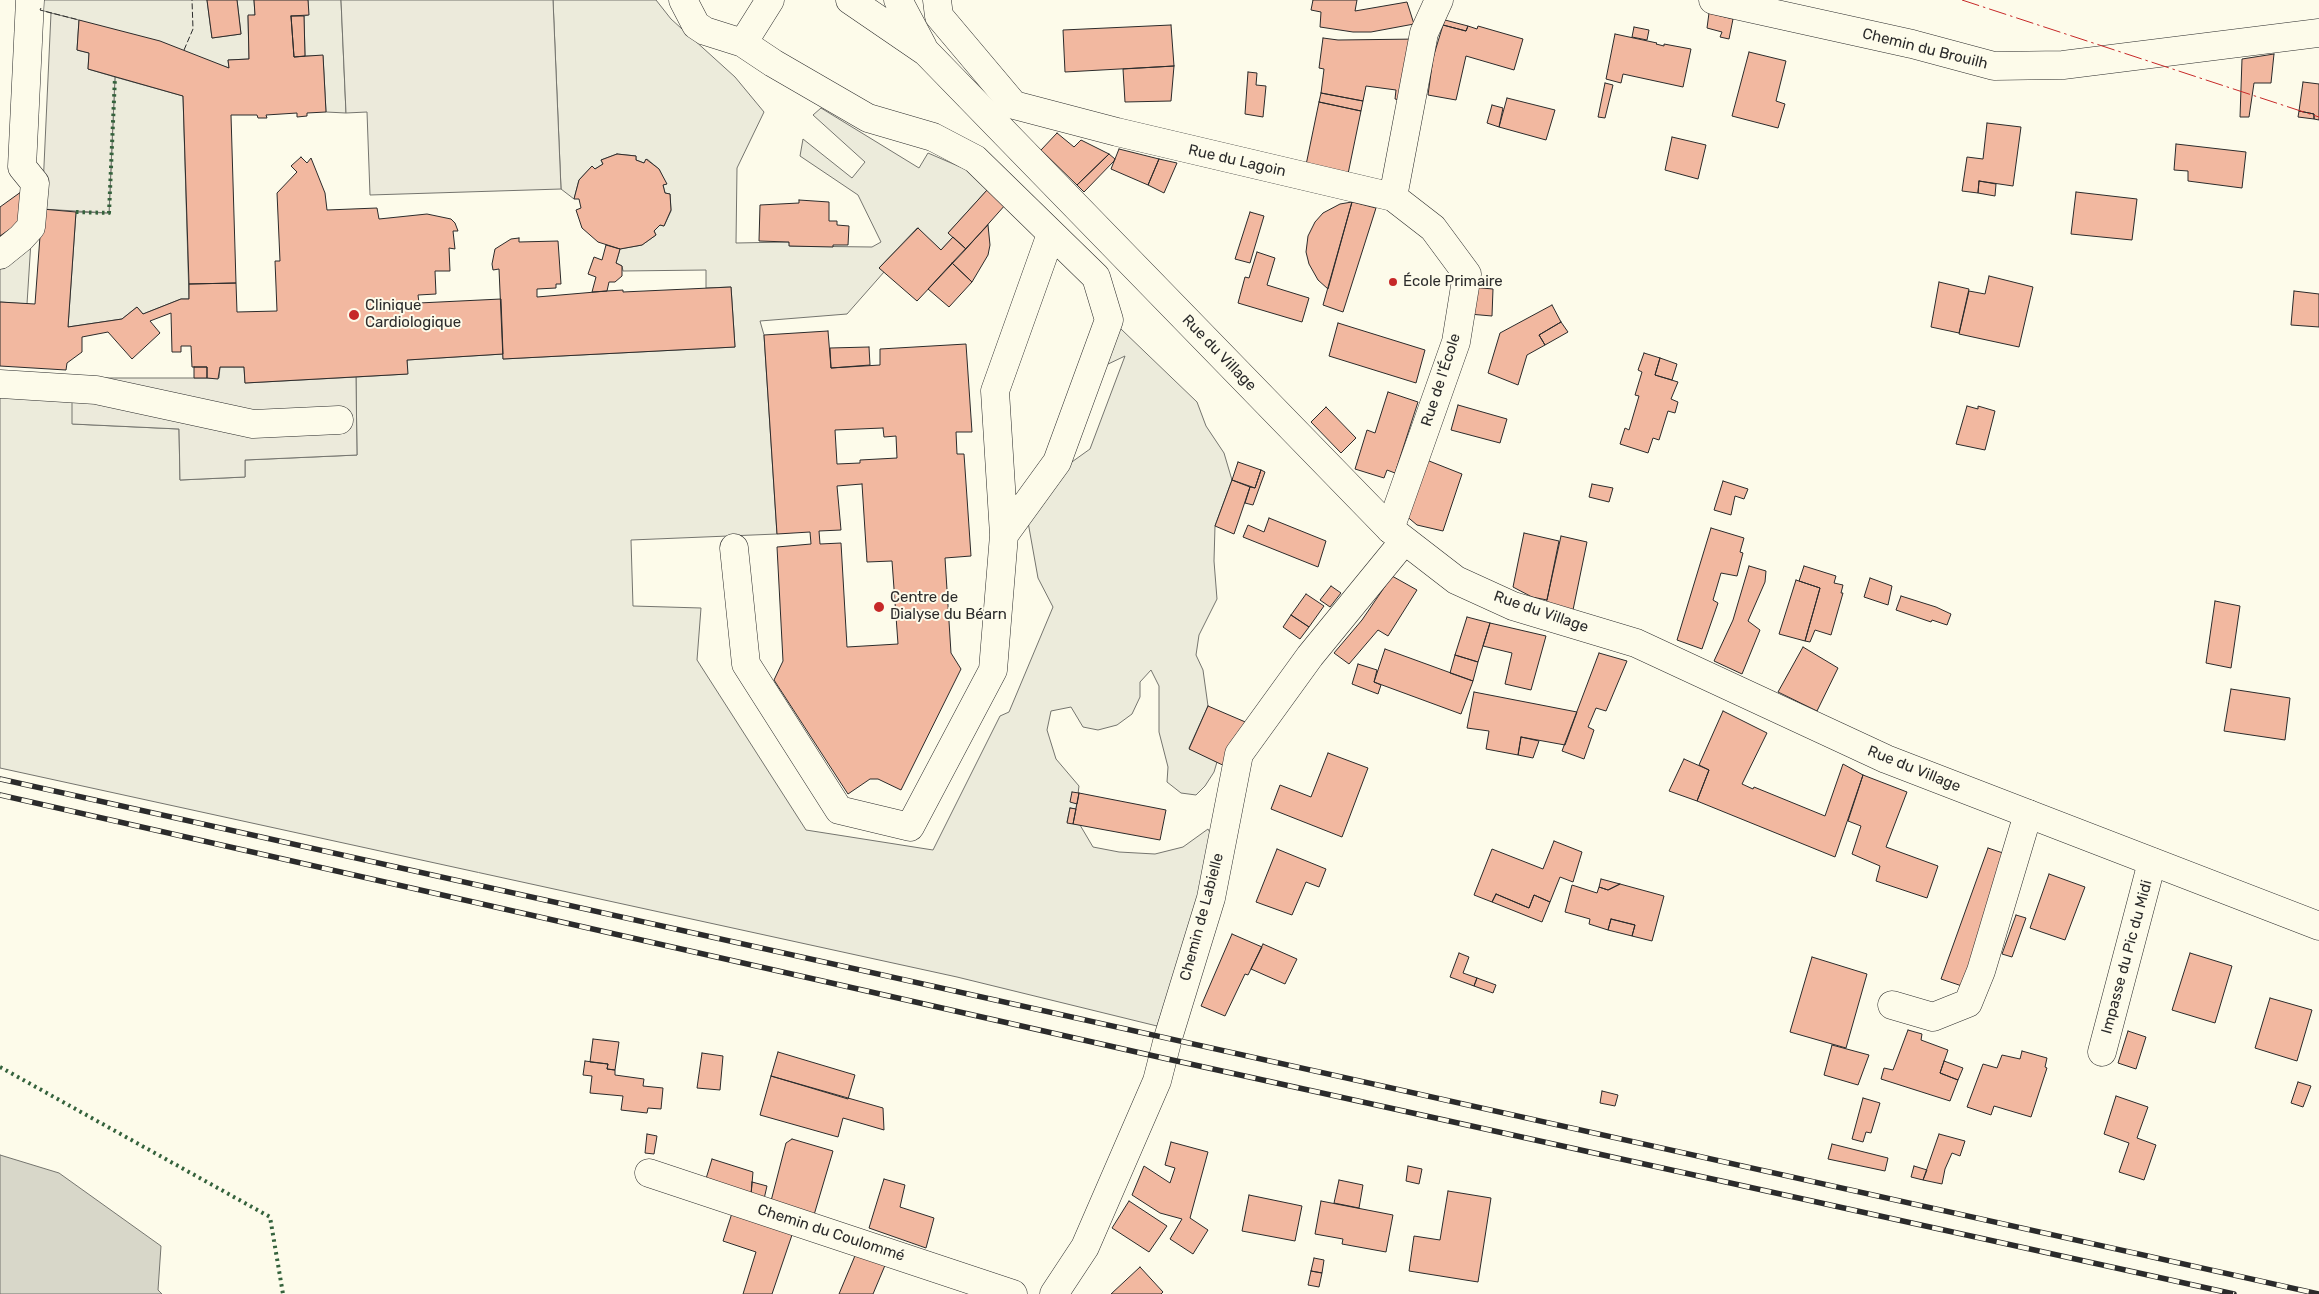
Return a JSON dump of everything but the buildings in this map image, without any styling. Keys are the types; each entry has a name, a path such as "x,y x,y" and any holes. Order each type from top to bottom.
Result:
{"street":[{"path":"0,255 31,227 35,183 22,166 30,0"},
{"path":"684,0 696,25 705,31 743,43 772,63 868,118 933,138 975,159 1096,277 1109,320 1057,462 1004,536"},
{"path":"743,43 770,0"},
{"name":"Rue du Village","path":"850,0 926,52 1397,535 1456,580 1513,606 1636,642 1886,759 2319,926"},
{"name":"Rue du Village","path":"898,0 926,52"},
{"name":"Rue du Lagoin","path":"936,0 939,16 1014,105 1117,132 1393,197"},
{"path":"1393,197 1424,33 1439,0"},
{"name":"Chemin du Brouilh","path":"1713,0 1912,44 1994,66 2063,66 2319,33"},
{"name":"Rue de l'École","path":"1393,197 1433,228 1467,274 1456,342 1397,535"},
{"path":"734,548 746,664 839,810 910,827 994,670 1004,536 995,391 1051,234"},
{"path":"0,384 96,390 253,424 339,420"},
{"name":"Chemin de Labielle","path":"1054,1294 1086,1247 1157,1081 1168,1038 1211,898 1240,754 1397,535"},
{"path":"1892,1005 1933,1017 1968,1003 1981,971 2028,814"},
{"name":"Impasse du Pic du Midi","path":"2102,1052 2152,862"},
{"name":"Chemin du Coulommé","path":"649,1173 1013,1294"}],"shaded area":[{"path":"42,0 207,0 212,38 241,34 237,0 254,0 255,15 248,16 249,59 228,60 229,68 41,10"},
{"path":"308,0 341,0 346,113 326,112 323,56 305,56 304,16 308,15"},
{"path":"341,0 553,0 561,189 370,195 367,112 346,113"},
{"path":"553,0 656,0 671,19 735,77 764,112 737,168 736,243 789,242 790,246 872,247 881,242 858,195 800,156 803,139 852,178 865,162 813,115 821,108 919,168 928,153 965,169 988,189 948,233 953,237 941,250 917,228 880,267 884,272 847,314 760,321 764,335 777,534 631,540 633,606 701,608 697,660 806,830 933,850 1000,716 1009,712 1053,607 1038,578 1028,522 1062,469 1090,449 1125,356 1104,366 1114,330 1121,329 1197,402 1206,426 1224,453 1232,480 1215,526 1214,561 1217,599 1199,635 1196,655 1203,670 1208,706 1189,748 1217,762 1214,772 1205,786 1196,795 1181,793 1167,782 1168,767 1159,732 1159,686 1151,670 1140,682 1140,697 1132,714 1117,725 1098,730 1083,727 1071,707 1051,711 1047,730 1056,759 1079,786 1076,809 1070,808 1067,822 1080,825 1093,847 1119,852 1155,854 1183,847 1208,829 1214,840 1182,954 1157,1026 957,977 0,768 0,395 73,400 73,424 179,429 180,480 245,477 245,460 357,455 356,377 407,374 407,360 503,354 503,359 735,347 731,287 706,288 706,270 623,271 622,266 616,263 620,249 642,245 656,235 654,231 660,225 664,226 671,211 670,194 665,193 663,185 666,184 659,169 647,159 644,163 636,160 636,156 617,154 601,160 603,164 595,169 592,166 579,180 574,199 561,189"},
{"path":"51,13 79,20 77,50 89,53 88,69 115,77 109,213 42,209"},
{"path":"115,77 183,96 189,299 181,299 143,314 137,307 122,319 68,327 76,212 109,213"},
{"path":"31,241 27,304 0,302 0,266"},
{"path":"220,367 244,367 245,383 356,377 357,455 245,460 245,477 180,480 179,429 72,424 72,378 219,378"},
{"path":"0,1155 59,1173 161,1246 158,1290 162,1294 0,1294"}],"railway":[{"path":"0,779 2319,1294"},
{"path":"0,795 1163,1058 2234,1294"}],"hedge":[{"path":"76,212 109,213 115,77"},
{"path":"0,1067 270,1217 283,1294"}],"fence":[{"path":"184,50 193,29 192,0"},
{"path":"41,8 40,10 79,20"}],"power":[{"path":"1962,0 2319,117"}],"place":[{"name":"École Primaire","path":"1393,282"},
{"name":"Clinique Cardiologique","path":"354,315"},
{"name":"Centre de Dialyse du Béarn","path":"879,607"}]}
